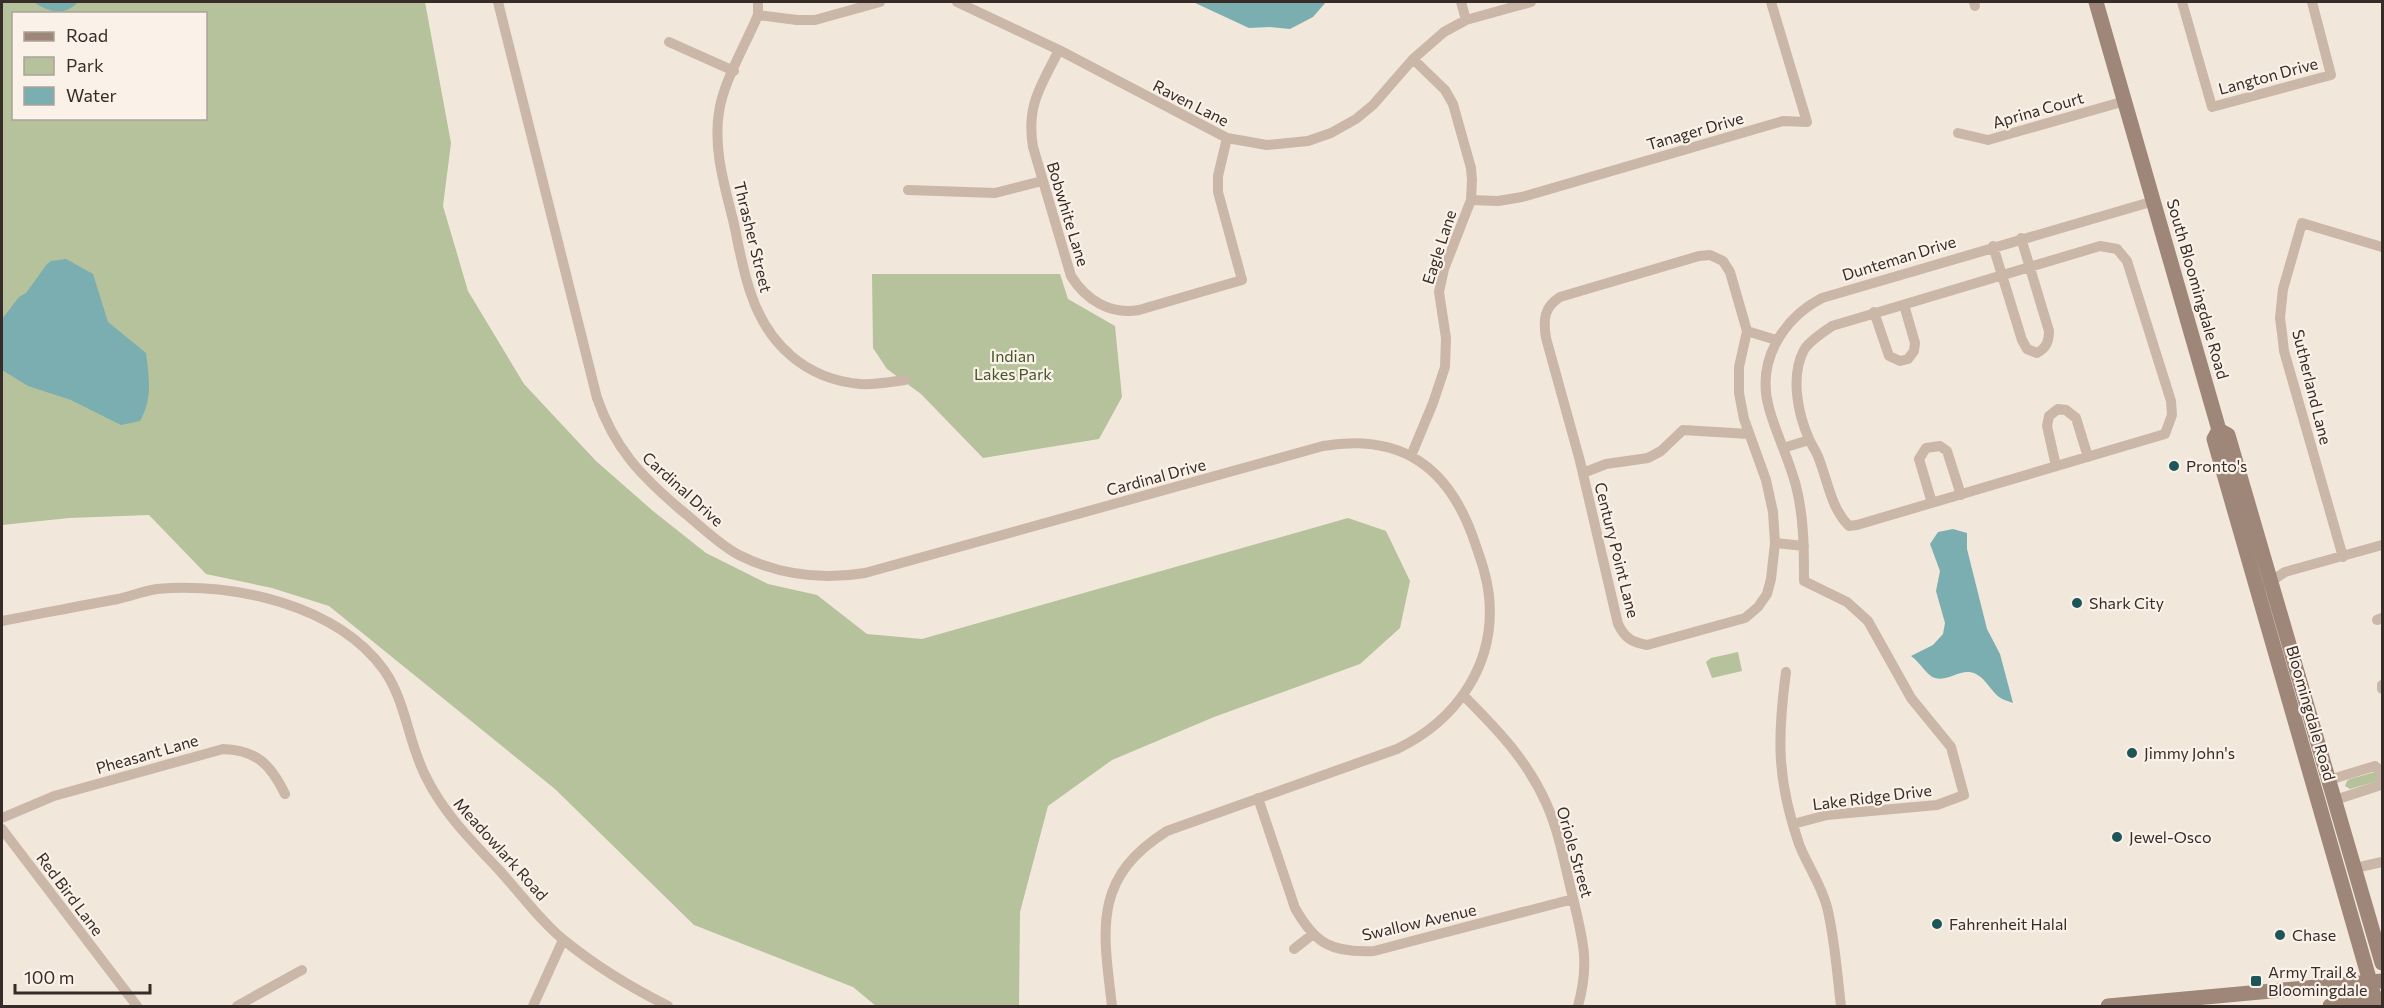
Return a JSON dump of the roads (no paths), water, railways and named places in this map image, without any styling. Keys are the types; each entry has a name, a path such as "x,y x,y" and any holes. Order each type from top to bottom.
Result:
{"main road":[{"name":"South Bloomingdale Road","path":"2096,2 2219,429 2228,435 2271,581"},
{"name":"Bloomingdale Road","path":"2219,429 2214,439 2257,591 2376,981 2378,1003"},
{"name":"Bloomingdale Road","path":"2271,581 2382,963"},
{"path":"2108,1006 2376,981"},
{"path":"2330,1006 2378,1003"}],"street":[{"name":"Cardinal Drive","path":"498,2 597,398 605,422 622,452 640,474 715,537 739,554 770,567 797,574 852,575 1323,446 1344,443 1368,443 1411,456 1438,477 1459,504 1467,520 1486,576 1489,615 1486,640 1478,669 1464,696 1443,719 1409,744 1167,831 1144,847 1119,874 1109,901 1104,934 1113,1006"},
{"name":"Thrasher Street","path":"758,2 758,15 719,110 717,151 751,294 765,325 784,349 804,367 831,378 862,384 905,380"},
{"path":"758,15 797,21 815,20 880,2"},
{"name":"Raven Lane","path":"957,2 1059,50 1227,138 1267,146 1289,145 1331,134 1356,119 1373,105 1413,59 1436,37 1466,20 1531,2"},
{"path":"1461,2 1466,20"},
{"name":"Tanager Drive","path":"1471,200 1498,201 1522,197 1783,121 1807,122 1771,2"},
{"name":"Langton Drive","path":"2182,2 2212,107 2331,75 2312,2"},
{"path":"669,42 734,71"},
{"name":"Bobwhite Lane","path":"1059,50 1034,100 1031,113 1033,147 1071,276 1089,298 1103,306 1122,311 1139,310 1242,280 1218,192 1218,176 1227,138"},
{"name":"Eagle Lane","path":"1411,456 1434,403 1443,375 1446,352 1439,301 1440,281 1471,200 1471,168 1453,104 1445,90 1413,59"},
{"name":"Aprina Court","path":"1958,133 1988,140 2125,101"},
{"path":"908,190 995,193 1042,181"},
{"name":"Dunteman Drive","path":"1804,581 1803,526 1796,487 1768,405 1765,381 1776,340 1789,322 1809,304 1822,298 2020,238 2154,201"},
{"name":"Sutherland Lane","path":"2343,557 2288,362 2280,318 2283,289 2302,223 2382,247"},
{"path":"1993,246 2022,340 2027,349 2037,353 2043,350 2049,341 2049,331 2020,238"},
{"path":"2100,246 2117,249 2127,261 2171,401 2172,415 2165,434 1849,526 1840,517 1819,457 1809,440 1799,411 1797,378 1804,349 1832,326 2029,267 2100,246"},
{"name":"Century Point Lane","path":"1710,255 1723,261 1730,272 1747,331 1739,367 1739,393 1749,434 1766,480 1773,512 1775,543 1767,594 1758,607 1745,618 1647,645 1633,642 1624,635 1618,624 1583,473 1544,326 1545,314 1550,304 1560,297 1699,256 1710,255"},
{"path":"1874,312 1889,356 1900,361 1908,359 1914,351 1915,343 1904,305"},
{"path":"1747,331 1776,340"},
{"path":"2056,466 2047,426 2049,416 2058,409 2067,410 2076,418 2088,457"},
{"path":"1583,473 1606,464 1648,458 1660,451 1683,430 1749,434"},
{"path":"1783,448 1809,440"},
{"path":"1932,503 1919,459 1926,448 1940,446 1947,451 1960,495"},
{"path":"1775,543 1804,546"},
{"path":"2257,591 2284,572 2382,545"},
{"name":"Lake Ridge Drive","path":"1793,824 1827,815 1937,805 1964,795 1951,747 1911,698 1868,621 1855,607 1804,581"},
{"name":"Meadowlark Road","path":"2,621 128,597 156,589 238,592 278,601 327,621 372,655 393,685 404,710 417,758 439,801 460,828 563,940 627,985 668,1006"},
{"path":"1786,672 1779,724 1781,772 1800,846 1827,905 1841,1006"},
{"name":"Oriole Street","path":"1464,696 1501,732 1530,772 1547,805 1555,827 1585,947 1585,980 1578,1006"},
{"name":"Pheasant Lane","path":"2,818 54,796 223,749 242,751 259,758 275,774 285,794"},
{"path":"2329,780 2375,766 2382,772"},
{"path":"2335,800 2381,785 2382,780"},
{"name":"Swallow Avenue","path":"1258,798 1295,908 1319,941 1346,950 1374,951 1573,899"},
{"name":"Red Bird Lane","path":"2,829 137,1006"},
{"path":"2355,868 2382,862"},
{"path":"1294,949 1313,934"},
{"path":"533,1006 563,940"},
{"path":"237,1006 303,970"}],"water":[{"path":"33,2 78,2 66,10 56,11"},
{"path":"1193,2 1326,2 1313,17 1290,29 1249,28"},
{"path":"66,259 93,274 108,322 146,353 148,396 140,421 121,425 71,400 28,386 2,370 2,319 19,297 26,293 47,264 51,261"},
{"path":"1953,529 1967,533 1967,549 1987,629 2000,654 2013,703 1999,697 1976,674 1965,672 1946,678 1935,678 1929,675 1911,656 1933,645 1943,634 1945,623 1936,591 1940,571 1930,544 1938,532"}],"place":[{"name":"Pronto's","path":"2174,466"},
{"name":"Shark City","path":"2077,603"},
{"name":"Jimmy John's","path":"2132,753"},
{"name":"Jewel-Osco","path":"2117,837"},
{"name":"Fahrenheit Halal","path":"1937,924"},
{"name":"Chase","path":"2280,935"},
{"name":"Army Trail & Bloomingdale","path":"2256,981"}],"park label":[{"name":"Indian Lakes Park","path":"1013,365"}]}
